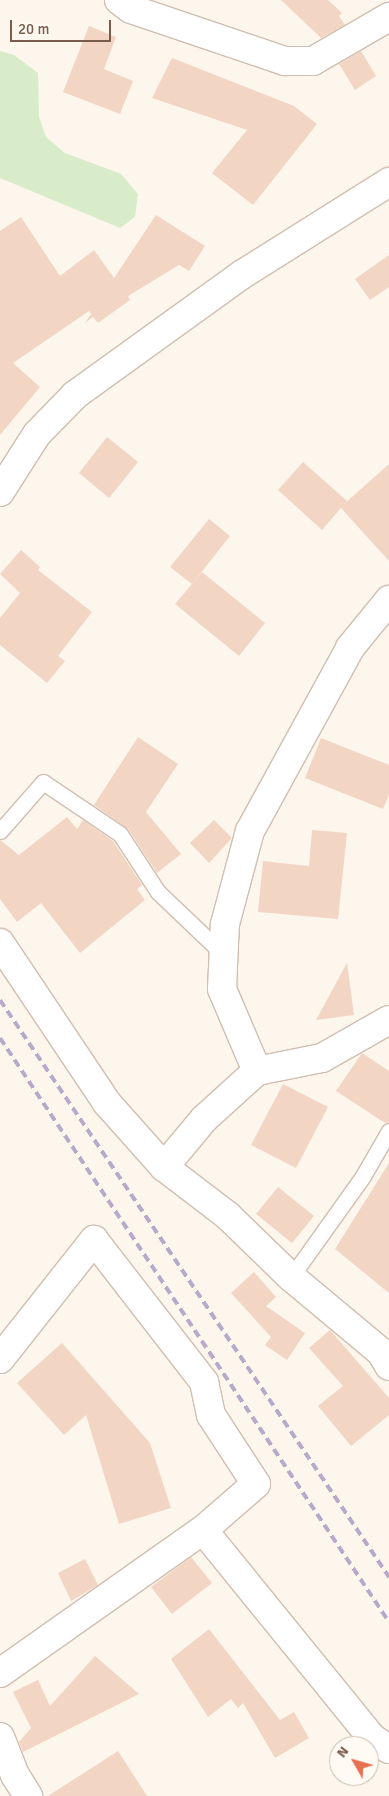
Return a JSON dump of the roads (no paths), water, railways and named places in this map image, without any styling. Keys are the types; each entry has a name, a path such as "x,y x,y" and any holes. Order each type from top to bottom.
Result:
{"street":[{"path":"119,0 131,9 285,61 313,61 389,17"},
{"path":"0,492 37,434 76,394 242,274 389,182"},
{"path":"257,1071 222,989 225,924 250,831 350,648 389,600"},
{"path":"0,942 107,1103 164,1167 228,1216 291,1277 381,1352 389,1366"},
{"path":"164,1167 204,1119 257,1071 322,1058 389,1020"},
{"path":"0,1359 94,1240 204,1382 211,1415 256,1484 203,1530 0,1673"},
{"path":"203,1530 372,1738 389,1749"},
{"path":"0,1737 14,1775 28,1796"}],"lane":[{"path":"0,831 43,782 120,834 158,892 223,954"},
{"path":"291,1277 363,1176 389,1131"}],"railway":[{"path":"0,1000 389,1577"},
{"path":"0,1038 389,1622"}]}
